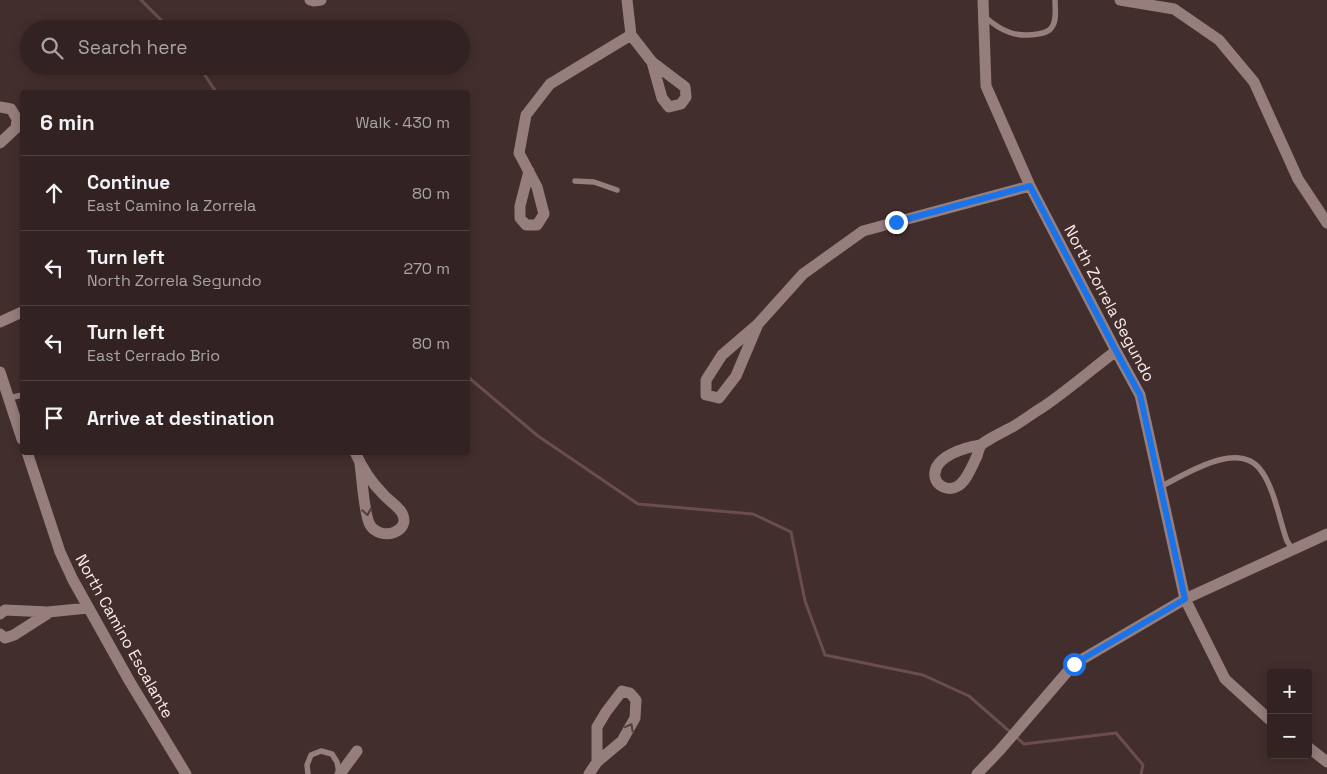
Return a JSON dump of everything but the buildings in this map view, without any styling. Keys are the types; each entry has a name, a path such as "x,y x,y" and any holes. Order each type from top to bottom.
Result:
{"street":[{"path":"310,0 321,0"},
{"path":"627,0 631,35 652,62"},
{"name":"North Zorrela Segundo","path":"982,0 986,86 1030,186 1140,395 1185,599 1225,680 1267,717"},
{"path":"1120,0 1174,9 1219,40 1254,82 1298,179 1327,223"},
{"path":"529,171 519,153 526,115 550,84 631,35"},
{"path":"0,107 11,109 17,118 16,128 0,143"},
{"path":"758,324 736,376 719,398 706,395 706,380 722,355 758,324 803,274 863,231 1030,186"},
{"path":"0,322 20,313"},
{"path":"981,445 1045,406 1116,351"},
{"path":"0,372 20,434"},
{"name":"North Camino Escalante","path":"28,455 60,552 73,580 130,682 186,774"},
{"path":"356,455 372,482 402,513 403,522 401,528 397,531 386,534 380,533 371,526 367,513 360,464"},
{"path":"977,774 1074,664 1185,599 1327,534"},
{"path":"0,614 5,610 50,612 88,608"},
{"path":"0,634 5,638 14,636 50,612"},
{"path":"590,774 597,762 622,741 635,718 636,700 630,693 622,691 597,727 597,762"},
{"path":"1312,750 1327,762"},
{"path":"340,774 357,751"}],"lane":[{"path":"983,15 993,24 1017,35 1025,36 1048,32 1055,22 1055,0"},
{"path":"575,181 594,182 617,190"},
{"path":"9,398 20,395"},
{"path":"1160,487 1204,465 1223,459 1237,458 1250,460 1262,470 1286,541 1293,550"},
{"path":"308,774 306,765 311,755 321,751 332,754 337,762 340,774"}],"waterway":[{"path":"141,0 161,20"},
{"path":"205,75 215,90"},
{"path":"470,379 538,436 638,504 753,514 791,532 805,601 825,655 923,675 969,696 1024,744 1116,733 1143,765 1141,774"}],"route":[{"path":"896,222 1030,186 1140,395 1185,599 1074,664"}]}
